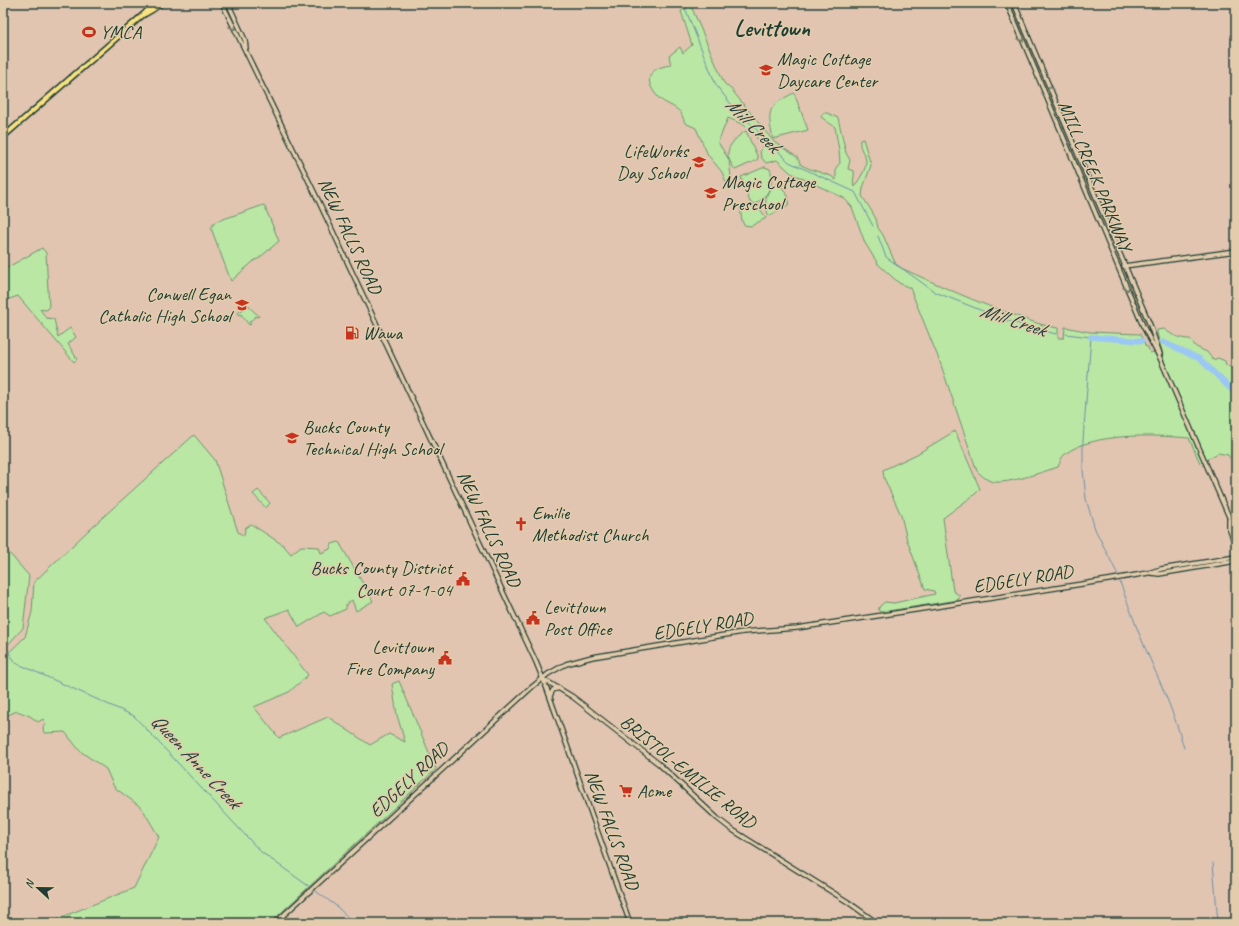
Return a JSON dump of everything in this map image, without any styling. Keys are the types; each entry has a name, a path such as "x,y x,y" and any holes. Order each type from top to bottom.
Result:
{"main road":[{"path":"3,137 144,14 154,3"},
{"path":"144,14 162,3"},
{"name":"NEW FALLS ROAD","path":"222,3 240,41 246,49 543,678 630,923"},
{"name":"NEW FALLS ROAD","path":"228,3 245,40 246,49"},
{"name":"MILL CREEK PARKWAY","path":"1008,3 1143,326 1160,358 1236,533"},
{"name":"MILL CREEK PARKWAY","path":"1014,3 1150,325 1160,358"},
{"path":"1119,266 1236,251"},
{"name":"MILL CREEK PARKWAY","path":"1229,519 1229,528 1236,546"},
{"name":"EDGELY ROAD","path":"275,923 543,678 566,664 605,654 743,632 797,628 877,616 1148,573 1161,569 1236,557"},
{"name":"EDGELY ROAD","path":"1148,573 1159,574 1236,561"},
{"name":"BRISTOL-EMILIE ROAD","path":"543,678 561,689 659,764 717,818 731,829 848,902 877,923"},
{"path":"549,697 553,690 557,688 561,689"}],"green space":[{"path":"691,6 724,83 731,89 774,142 797,157 801,165 831,176 836,180 836,168 840,163 839,150 835,127 821,117 823,113 827,113 838,118 846,153 850,160 848,169 854,171 854,187 866,164 865,156 860,144 860,140 863,139 871,165 863,188 862,196 876,219 878,228 883,235 896,265 987,305 1037,323 1058,328 1058,338 1064,338 1065,327 1090,332 1140,334 1150,353 1153,352 1163,360 1157,330 1164,329 1176,336 1190,339 1196,347 1207,352 1213,360 1218,358 1225,361 1226,365 1236,370 1236,467 1228,455 1218,453 1200,463 1189,438 1142,436 1108,438 1077,447 1065,454 1058,467 1008,481 993,482 982,476 977,471 940,362 910,288 899,283 878,264 865,243 852,207 844,198 791,173 777,160 766,163 761,157 760,151 764,145 744,125 728,118 718,142 729,160 732,187 729,189 722,172 708,155 696,128 685,123 679,111 661,100 654,92 649,81 652,72 671,65 669,56 680,47 683,53 692,45 681,11"},
{"path":"794,93 808,130 773,139 770,122 771,110 778,102"},
{"path":"746,131 758,158 757,160 735,170 729,158 728,151 731,144"},
{"path":"765,167 770,169 772,180 771,185 767,194 754,204 750,202 741,177"},
{"path":"779,183 788,196 789,202 788,205 769,216 766,206 766,197 774,185"},
{"path":"264,205 279,241 231,281 211,228 215,222"},
{"path":"749,205 760,209 766,218 751,226 744,225 740,207"},
{"path":"42,248 46,253 49,308 46,310 40,309 46,318 54,319 58,337 70,328 76,337 68,344 77,359 74,362 18,296 3,301 3,270"},
{"path":"249,305 249,307 259,316 256,316 249,322 251,324 249,325 241,314 240,315 238,313"},
{"path":"955,431 980,489 943,518 953,591 960,596 958,600 881,612 878,610 885,602 894,603 935,594 934,591 925,589 907,540 901,515 884,478 883,470 917,454"},
{"path":"194,435 215,460 238,532 244,536 245,528 251,524 283,545 291,554 301,546 319,547 321,553 330,549 332,544 339,542 373,601 356,611 352,600 346,604 346,609 330,616 324,612 299,627 289,609 265,618 308,675 289,692 254,707 279,738 328,717 370,745 389,734 405,742 397,715 392,684 399,681 436,769 270,923 47,923 134,888 159,837 142,808 114,787 106,769 80,751 65,732 44,733 43,727 46,724 43,719 38,722 30,716 17,711 3,717 3,658 25,637 32,612 34,582 92,527"},
{"path":"258,490 270,503 266,508 253,494"},
{"path":"3,546 29,576 23,628 3,650"}],"waterway":[{"name":"Mill Creek","path":"685,8 716,85 730,103 789,162 855,192 873,226"},
{"name":"Mill Creek","path":"878,236 886,257 935,292 1008,321 1056,334"},
{"path":"1066,334 1091,337 1083,440 1083,470 1086,499 1095,529 1118,575"},
{"name":"Mill Creek","path":"1091,337 1142,341"},
{"name":"Mill Creek","path":"1163,342 1200,359 1236,394"},
{"path":"1120,582 1138,631 1169,703 1184,748"},
{"name":"Queen Anne Creek","path":"3,644 16,663 134,716 261,852 335,905 354,923"},
{"path":"1213,863 1218,923"}],"place":[{"name":"YMCA","path":"89,32"},
{"name":"Magic Cottage Daycare Center","path":"766,70"},
{"name":"LifeWorks Day School","path":"699,162"},
{"name":"Magic Cottage Preschool","path":"711,193"},
{"name":"Conwell Egan Catholic High School","path":"242,305"},
{"name":"Wawa","path":"352,333"},
{"name":"Bucks County Technical High School","path":"292,438"},
{"name":"Emilie Methodist Church","path":"521,524"},
{"name":"Bucks County District Court 07-1-04","path":"463,579"},
{"name":"Levittown Post Office","path":"533,618"},
{"name":"Levittown Fire Company","path":"445,658"},
{"name":"Acme","path":"626,791"}],"district":[{"name":"Levittown","path":"772,28"}]}
